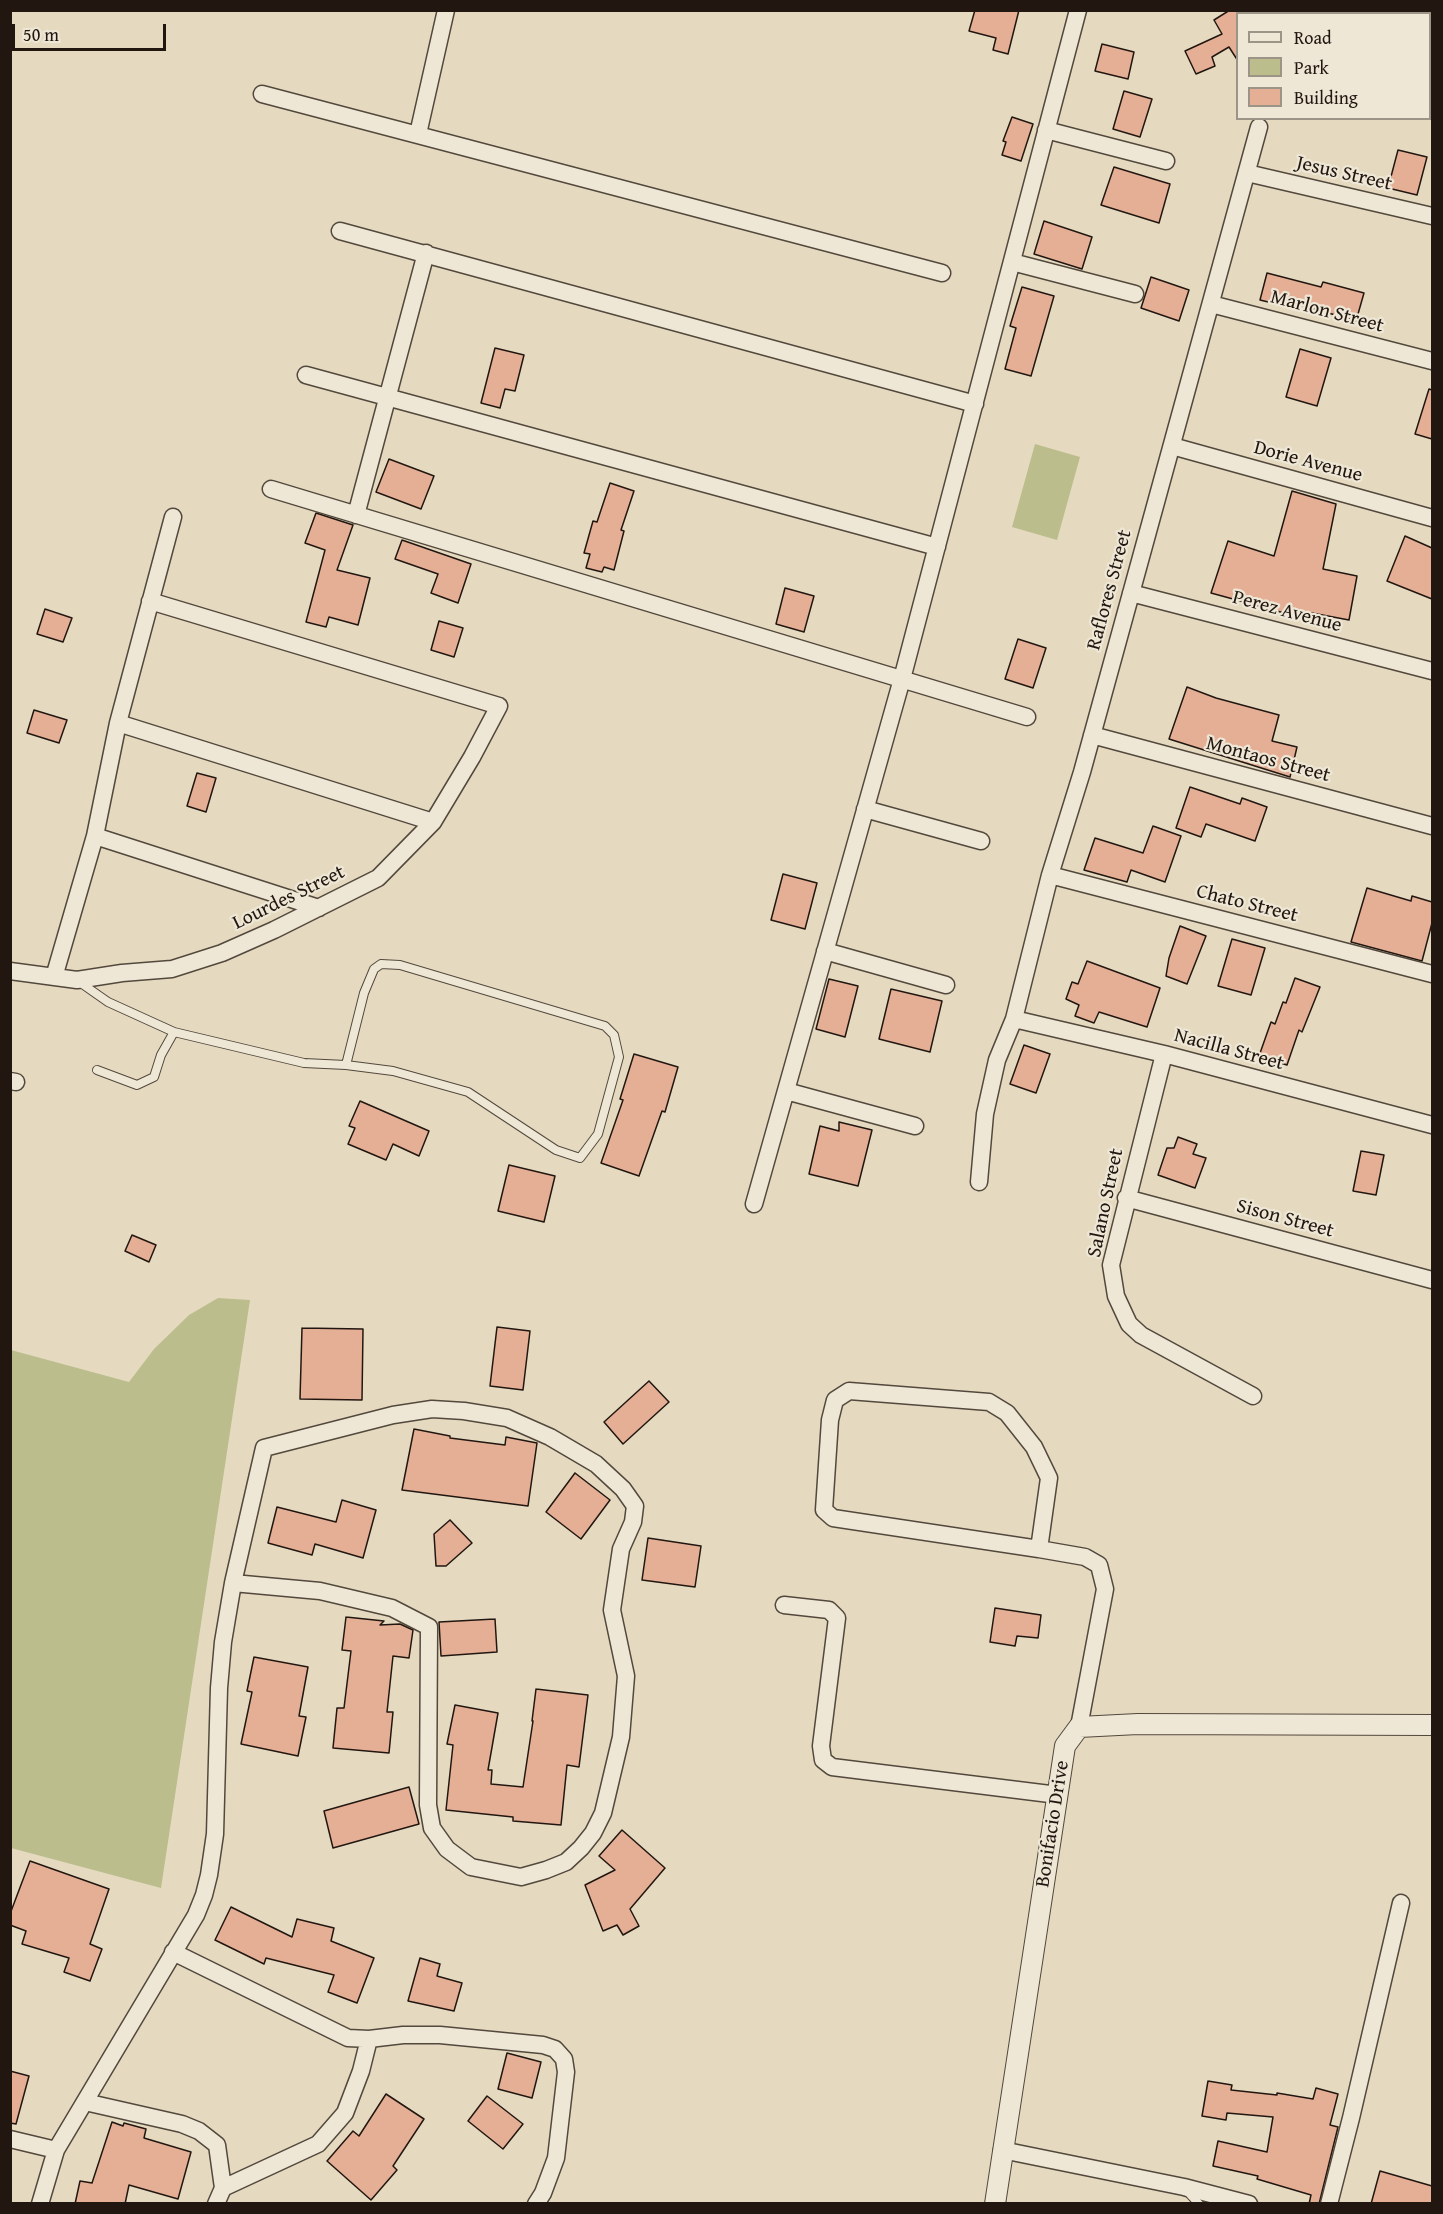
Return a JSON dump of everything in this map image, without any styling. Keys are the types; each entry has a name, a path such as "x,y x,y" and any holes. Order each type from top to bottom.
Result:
{"street":[{"path":"418,134 446,10"},
{"path":"754,1204 902,679 1078,10"},
{"path":"262,94 942,273"},
{"name":"Raflores Street","path":"979,1182 985,1114 997,1060 1014,1018 1050,875 1092,735 1259,127"},
{"path":"1046,130 1166,161"},
{"name":"Jesus Street","path":"1247,173 1432,216"},
{"path":"340,231 975,404"},
{"path":"356,515 426,254"},
{"path":"1012,262 1135,294"},
{"name":"Marlon Street","path":"1211,304 1432,361"},
{"path":"306,375 937,547"},
{"name":"Dorie Avenue","path":"1172,446 1432,518"},
{"path":"271,489 1027,717"},
{"path":"54,977 95,836 118,723 173,517"},
{"name":"Perez Avenue","path":"1131,593 1432,671"},
{"name":"Lourdes Street","path":"10,971 77,980 172,969 222,953 378,878 433,822 499,706 150,601"},
{"path":"118,723 433,822"},
{"name":"Montaos Street","path":"1092,735 1432,826"},
{"path":"865,809 981,841"},
{"path":"95,836 319,908"},
{"name":"Chato Street","path":"1050,875 1432,974"},
{"path":"825,951 946,985"},
{"name":"Nacilla Street","path":"1014,1018 1164,1054 1432,1125"},
{"name":"Salano Street","path":"1164,1054 1111,1264 1116,1296 1129,1324 1141,1335 1253,1396"},
{"path":"786,1091 915,1125"},
{"name":"Sison Street","path":"1126,1198 1432,1280"},
{"path":"1039,1549 1048,1478 1034,1446 1007,1413 989,1402 849,1391 835,1400 830,1420 824,1510 833,1518 1085,1557 1099,1565 1104,1589 1079,1727 1138,1724 1432,1725"},
{"path":"39,2204 56,2151 196,1915 209,1875 213,1854 223,1642 233,1583 264,1448 393,1415 432,1409 464,1411 507,1418 550,1437 596,1464 623,1488 634,1506 633,1522 621,1549 612,1610 626,1676 621,1737 603,1813 593,1833 567,1862 521,1877 471,1867 447,1849 432,1828 428,1805 429,1627 392,1608 320,1591 233,1583"},
{"path":"784,1605 829,1610 837,1618 821,1746 823,1760 832,1767 1058,1795"},
{"name":"Bonifacio Drive","path":"995,2204 1065,1746 1079,1727"},
{"path":"1329,2204 1401,1903"},
{"path":"173,1952 348,2038 369,2039 403,2035 467,2037 549,2046 564,2059 566,2072 556,2158 543,2193 536,2204"},
{"path":"223,2188 318,2144 345,2112 361,2071 369,2039"},
{"path":"85,2102 182,2124 199,2131 217,2145 223,2188 216,2204"},
{"path":"10,2139 56,2151"},
{"path":"1002,2150 1184,2187 1249,2204"}],"lane":[{"path":"77,980 108,1002 174,1032 304,1063 393,1071 468,1092 556,1150 580,1158 598,1134 619,1057 614,1035 604,1026 400,964 381,964 374,969 364,993 346,1065"},
{"path":"97,1070 137,1085 154,1077 161,1055 174,1032"},
{"path":"1184,2187 1199,2204"}],"green space":[{"path":"1035,444 1080,457 1057,540 1012,527"},
{"path":"218,1298 250,1300 161,1888 11,1848 11,1350 129,1382 154,1349 189,1315"}],"building":[{"path":"975,10 1019,10 1008,54 993,50 996,38 969,31"},
{"path":"1230,10 1238,10 1236,12 1236,58 1229,47 1212,57 1215,66 1196,74 1185,51 1222,34 1214,20"},
{"path":"1102,44 1134,52 1128,79 1095,71"},
{"path":"1124,91 1152,99 1140,137 1113,129"},
{"path":"1012,117 1033,124 1021,161 1002,155 1006,142 1003,141"},
{"path":"1398,150 1427,157 1417,195 1388,188"},
{"path":"1114,167 1170,184 1159,223 1101,205"},
{"path":"1044,221 1092,237 1082,269 1034,254"},
{"path":"1267,273 1321,287 1323,282 1364,293 1356,321 1294,303 1293,308 1260,300"},
{"path":"1151,277 1189,290 1179,321 1141,308"},
{"path":"1022,287 1054,296 1031,376 1005,369 1016,328 1010,326"},
{"path":"495,348 524,355 515,391 505,389 500,408 481,403"},
{"path":"1300,349 1331,358 1317,406 1286,397"},
{"path":"1429,389 1432,390 1432,439 1415,434"},
{"path":"389,459 434,476 421,509 376,492"},
{"path":"610,483 634,491 621,530 624,531 614,570 604,567 602,572 586,568 590,554 584,553 593,521 597,522"},
{"path":"1292,491 1336,504 1323,569 1357,576 1349,620 1312,613 1310,620 1211,593 1228,541 1274,556"},
{"path":"316,513 353,525 337,570 370,578 358,625 329,617 326,627 306,622 325,550 305,543"},
{"path":"1405,536 1432,548 1432,599 1387,581"},
{"path":"402,540 471,564 458,603 431,593 438,574 395,559"},
{"path":"785,588 814,596 804,632 776,624"},
{"path":"45,609 72,618 63,642 37,634"},
{"path":"439,621 463,628 454,657 431,650"},
{"path":"1018,639 1046,648 1033,688 1005,679"},
{"path":"1187,687 1216,698 1279,715 1272,741 1297,747 1290,777 1169,739"},
{"path":"34,710 67,720 59,743 27,733"},
{"path":"197,773 216,778 206,812 187,806"},
{"path":"1190,787 1240,804 1242,798 1267,807 1255,841 1206,824 1201,837 1176,828"},
{"path":"1153,826 1181,836 1165,882 1131,870 1127,882 1084,870 1095,838 1143,853"},
{"path":"783,874 817,883 805,929 771,920"},
{"path":"1367,888 1411,901 1412,896 1432,902 1432,923 1422,961 1351,942"},
{"path":"1180,926 1206,936 1187,984 1166,976 1169,958"},
{"path":"1232,939 1265,948 1251,995 1218,986"},
{"path":"1087,961 1160,988 1147,1027 1099,1012 1094,1023 1075,1016 1079,1005 1066,999 1072,982 1078,984"},
{"path":"1295,978 1320,987 1302,1032 1299,1030 1287,1065 1259,1056 1271,1022 1275,1024"},
{"path":"829,979 858,986 845,1037 816,1029"},
{"path":"891,989 942,1001 930,1052 879,1039"},
{"path":"1024,1045 1050,1054 1036,1093 1010,1084"},
{"path":"634,1054 678,1067 665,1112 662,1111 639,1176 601,1163 623,1100 620,1099"},
{"path":"360,1101 429,1131 419,1156 393,1144 386,1160 348,1144 355,1128 349,1126"},
{"path":"839,1122 872,1130 858,1186 809,1174 820,1126 839,1131"},
{"path":"1178,1137 1197,1144 1193,1154 1206,1158 1195,1188 1158,1175 1167,1148 1174,1148"},
{"path":"1361,1151 1384,1155 1376,1195 1353,1191"},
{"path":"509,1165 555,1176 544,1222 498,1211"},
{"path":"132,1235 156,1245 149,1262 125,1251"},
{"path":"497,1327 530,1331 523,1390 490,1386"},
{"path":"302,1328 363,1329 362,1400 300,1399"},
{"path":"649,1381 669,1402 623,1444 604,1422"},
{"path":"414,1429 450,1436 450,1438 505,1445 506,1437 537,1443 528,1506 402,1490"},
{"path":"575,1473 610,1500 581,1539 546,1512"},
{"path":"342,1500 376,1510 363,1558 315,1544 312,1555 268,1543 277,1507 336,1522"},
{"path":"450,1520 472,1543 446,1566 436,1566 434,1534"},
{"path":"648,1538 701,1546 695,1587 642,1580"},
{"path":"995,1608 1041,1615 1038,1638 1017,1636 1015,1646 990,1642"},
{"path":"346,1617 384,1621 380,1625 400,1624 413,1630 409,1658 393,1656 387,1712 393,1712 389,1753 333,1748 337,1708 344,1708 351,1651 342,1650"},
{"path":"495,1619 497,1652 441,1656 439,1622"},
{"path":"254,1657 308,1667 299,1716 306,1717 298,1756 241,1744 252,1692 247,1691"},
{"path":"536,1689 588,1695 579,1767 567,1765 561,1825 513,1821 513,1817 446,1810 453,1745 447,1744 455,1705 498,1713 488,1770 492,1770 491,1784 523,1787"},
{"path":"409,1787 419,1824 333,1848 324,1811"},
{"path":"622,1830 665,1868 630,1909 639,1926 623,1935 617,1925 603,1931 585,1885 615,1870 599,1856"},
{"path":"30,1861 109,1889 90,1944 102,1949 90,1981 64,1972 69,1958 22,1944 26,1931 10,1925 10,1914"},
{"path":"231,1907 292,1937 297,1919 334,1928 331,1941 374,1958 357,2003 328,1992 334,1975 266,1958 264,1964 215,1940"},
{"path":"420,1958 440,1964 437,1976 462,1983 454,2011 408,2001"},
{"path":"507,2053 541,2062 532,2098 498,2089"},
{"path":"10,2071 29,2076 16,2124 10,2123"},
{"path":"1208,2081 1232,2085 1231,2090 1277,2095 1277,2093 1313,2099 1316,2088 1338,2094 1330,2125 1338,2127 1319,2204 1309,2204 1311,2195 1257,2179 1258,2176 1213,2166 1218,2141 1267,2152 1273,2117 1227,2113 1226,2120 1202,2116"},
{"path":"386,2094 424,2119 393,2166 397,2170 371,2200 327,2161 353,2131 359,2136"},
{"path":"487,2096 523,2124 503,2149 468,2121"},
{"path":"112,2122 146,2129 144,2138 191,2152 178,2199 129,2185 125,2204 75,2204 80,2181 92,2183"},
{"path":"1380,2171 1432,2186 1432,2204 1371,2204"}]}
